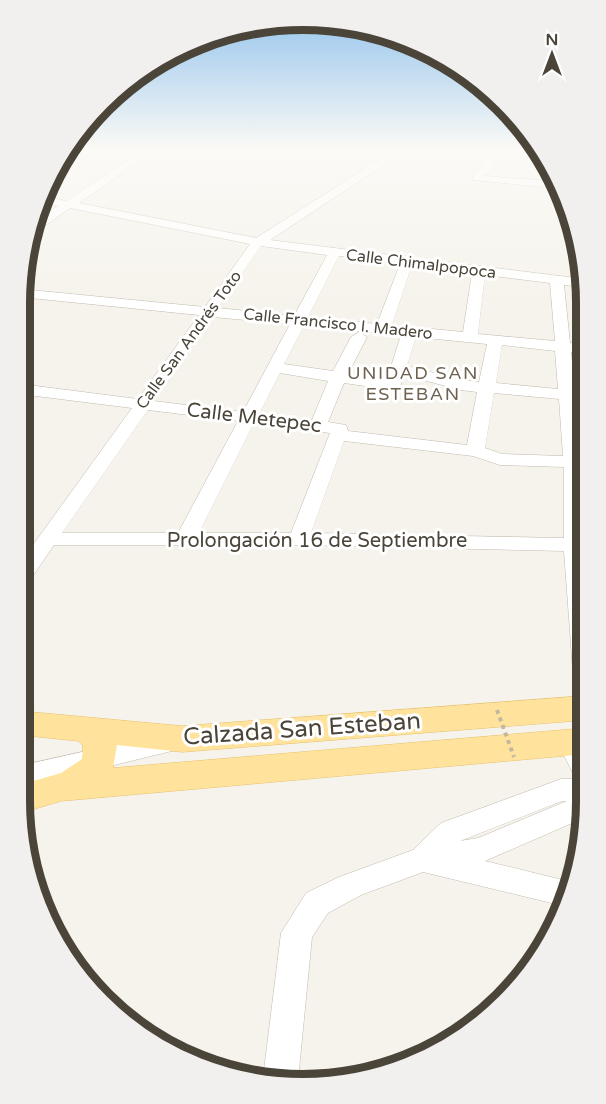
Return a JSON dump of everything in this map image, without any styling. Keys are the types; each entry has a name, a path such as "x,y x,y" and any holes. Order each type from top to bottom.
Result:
{"main road":[{"name":"Calzada San Esteban","path":"30,726 94,744 576,709"},
{"path":"510,712 524,752"},
{"name":"Calzada San Esteban","path":"59,787 524,752 576,742"},
{"path":"30,796 83,777 96,768 94,744"}],"street":[{"name":"Calle Chimalpopoca","path":"50,201 258,242 575,282"},
{"path":"42,222 76,201"},
{"name":"Calle San Andrés Toto","path":"30,565 258,242 323,201"},
{"path":"185,539 335,252"},
{"path":"383,329 407,262"},
{"path":"470,338 478,271"},
{"path":"557,281 576,503"},
{"name":"Calle Francisco I. Madero","path":"31,294 576,348"},
{"path":"275,368 337,379 393,385 411,332"},
{"path":"318,426 337,379 359,337"},
{"path":"476,451 495,341"},
{"path":"398,368 461,385 566,395"},
{"name":"Calle Metepec","path":"30,390 340,429 300,539"},
{"name":"Calle Metepec","path":"338,435 476,451 500,459 573,462"},
{"name":"Prolongación 16 de Septiembre","path":"49,539 300,539 576,544"},
{"path":"30,773 94,744"},
{"path":"423,859 451,831 561,790 576,790"},
{"path":"281,1073 297,933 317,903 350,886 423,859 481,850 576,809"},
{"path":"423,859 561,891"}],"path":[{"path":"510,712 524,752"}],"district":[{"name":"UNIDAD SAN ESTEBAN","path":"413,383"}]}
